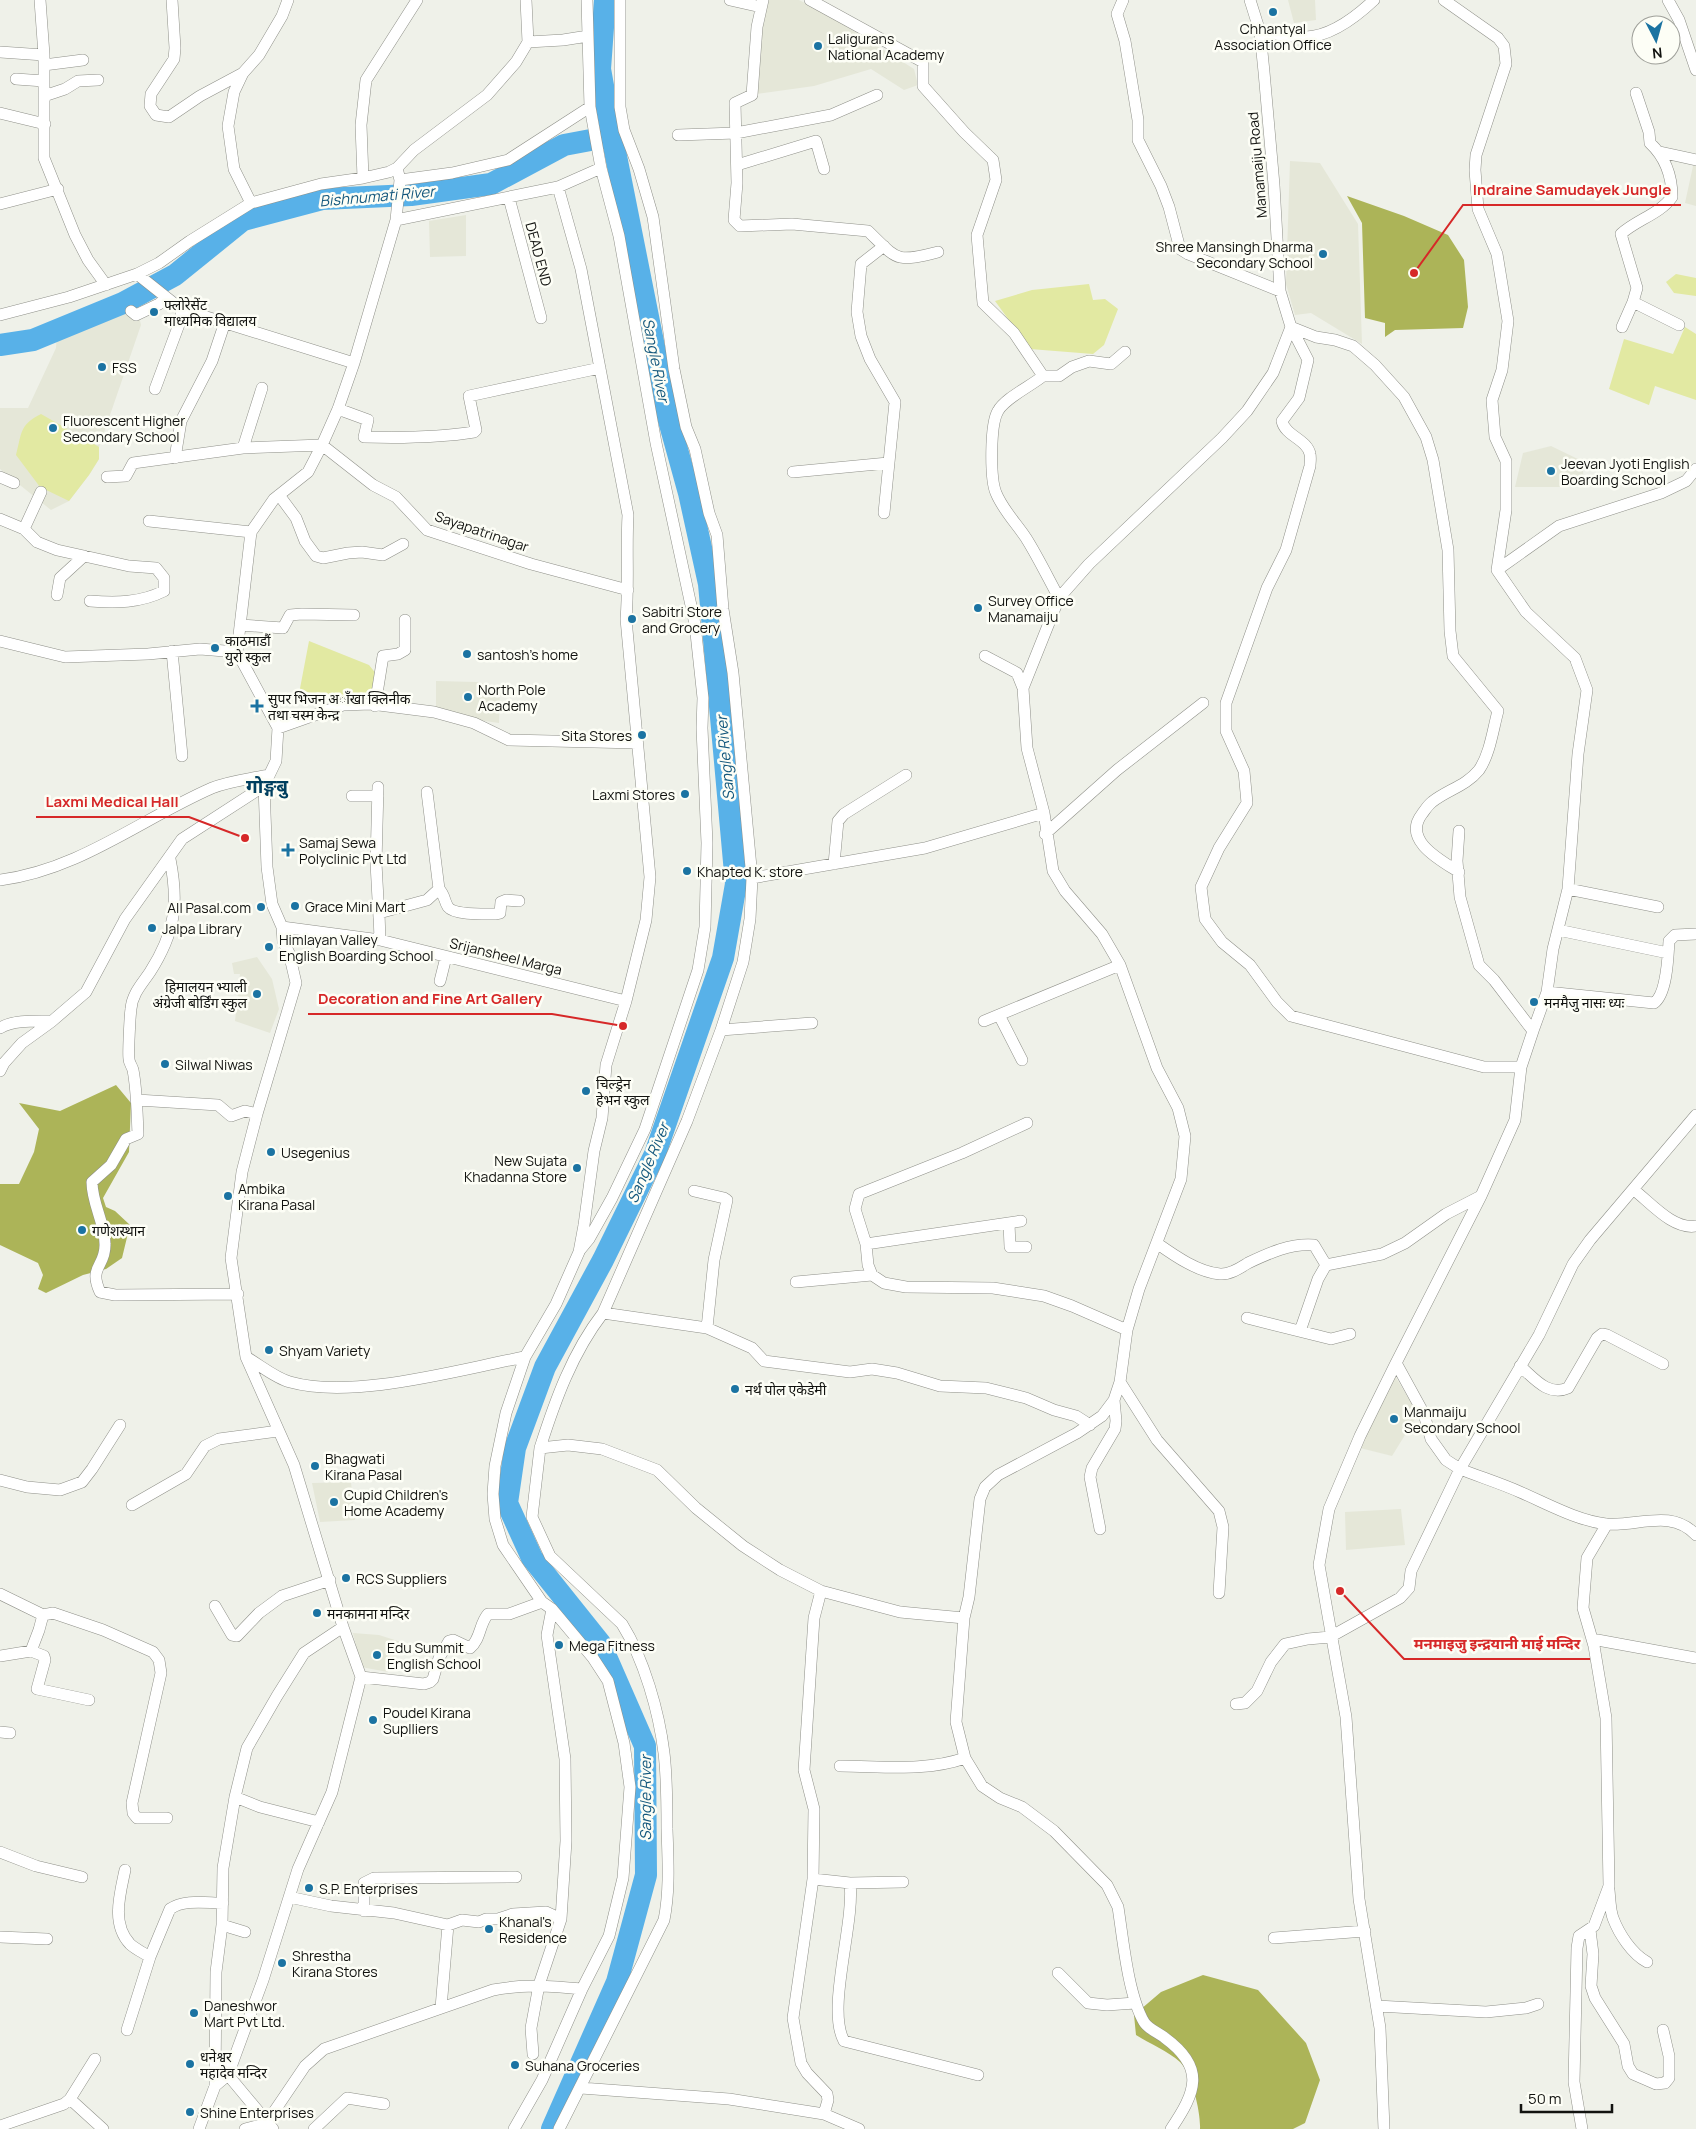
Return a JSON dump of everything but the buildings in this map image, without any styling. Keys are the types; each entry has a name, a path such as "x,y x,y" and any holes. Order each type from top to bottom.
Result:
{"street":[{"path":"40,0 44,60 44,158 75,235 88,260 106,286"},
{"path":"172,0 174,59 151,94 150,106 156,115 168,116 243,73"},
{"path":"251,203 234,169 228,126 234,92 243,73 259,55 282,16 288,0"},
{"path":"362,178 361,125 366,80 417,0"},
{"path":"0,315 142,278 159,263 190,241 251,203 321,184 362,178 389,172 397,168 414,150 486,95 516,62 528,42 526,0"},
{"path":"578,1252 590,1239 645,1129 698,970 705,927 707,843 702,728 703,698 695,624 656,443 619,236 601,168 590,111 587,0"},
{"path":"559,2129 664,1920 668,1900 666,1770 650,1687 630,1635 622,1624 550,1556 532,1517 540,1448 560,1387 594,1324 603,1313 687,1121 721,1030 743,962 750,919 752,878 733,673 723,609 717,535 708,513 695,449 686,427 674,369 653,217 639,169 624,130 620,107 620,0"},
{"path":"730,0 762,4 757,27 752,95 735,103 737,184 734,220 740,226 792,224 868,231 891,254 908,260 938,252"},
{"path":"810,0 923,62 923,86 964,132 993,160 996,180 977,235 983,304 1014,333 1043,376"},
{"path":"1123,0 1117,14 1125,41 1138,120 1138,140 1161,186 1169,207 1180,249 1188,254 1280,291"},
{"name":"Manamaiju Road","path":"1250,0 1260,32 1273,176 1280,291 1291,327 1308,360 1299,398 1282,421 1287,431 1302,442 1310,453 1310,466 1286,550 1266,588 1226,702 1226,731 1244,771 1247,803 1219,848 1201,887 1206,919 1222,942 1250,965 1277,1002 1291,1016 1484,1067 1521,1067"},
{"path":"1260,32 1307,37 1329,32 1361,12 1374,0"},
{"path":"1384,2129 1380,2028 1359,1899 1346,1718 1330,1637 1319,1565 1329,1508 1360,1436 1481,1196 1515,1120 1521,1067 1547,992 1553,950 1568,889 1578,754 1587,690 1575,658 1526,612 1497,570 1506,510 1506,460 1495,437 1492,400 1502,370 1508,321 1497,254 1478,209 1475,170 1476,154 1506,64 1504,46 1498,38 1444,0"},
{"path":"1668,0 1679,20 1696,70"},
{"path":"528,42 588,36"},
{"path":"0,52 44,60 83,60"},
{"path":"16,79 44,81"},
{"path":"44,96 65,89 78,81 98,80"},
{"path":"1622,327 1637,288 1621,234 1629,226 1666,205 1672,198 1670,171 1660,152 1650,143 1649,132 1636,93"},
{"path":"678,135 736,133 830,115 877,95"},
{"path":"400,180 452,173 508,160 590,111"},
{"path":"0,113 45,124"},
{"path":"737,165 816,141 824,169"},
{"path":"1660,152 1696,160"},
{"path":"215,2086 228,2075 263,1980 298,1869 332,1792 361,1676 343,1627 294,1464 246,1357 238,1294 231,1258 242,1172 257,1114 296,983 289,953 282,941 282,927 272,904 267,868 266,781 276,761 278,728 237,652 252,532 279,495 308,472 338,409 354,363 396,215 400,180 397,168"},
{"path":"396,215 509,198 558,187 601,168"},
{"path":"514,2129 542,2080 582,1990 609,1936 619,1898 630,1787 629,1768 608,1681 593,1658 552,1609 542,1602 503,1545 495,1519 492,1494 495,1466 506,1413 525,1357 556,1304 578,1252 584,1225 594,1151 602,1118 606,1065 626,1001 646,920 650,876 626,619 628,515 581,269 558,187"},
{"path":"0,204 58,189"},
{"name":"DEAD END","path":"509,198 542,318"},
{"path":"884,246 861,264 857,312 862,336 870,358 895,402 884,513"},
{"path":"142,278 181,308 354,363"},
{"path":"131,311 136,315 158,304 165,297"},
{"path":"1633,302 1679,325"},
{"path":"155,389 181,319 181,308"},
{"path":"175,458 181,421 209,368 224,322"},
{"path":"1023,688 1059,598 1089,564 1222,438 1247,411 1272,373 1291,327 1316,337 1353,346 1375,365 1404,397 1426,437 1435,469 1448,550 1450,631 1453,656 1498,712 1489,746 1480,768 1467,782 1432,802 1418,819 1416,832 1420,843 1435,857 1459,872"},
{"path":"1059,598 1026,538 1010,517 995,492 992,461 993,422 998,410 1043,376 1059,376 1072,367 1089,362 1111,364 1125,352"},
{"path":"338,409 368,420 364,437 421,438 474,432 476,430 469,396 600,368"},
{"path":"243,448 262,388"},
{"path":"107,477 126,476 134,463 243,448 322,445"},
{"name":"Sayapatrinagar","path":"322,445 373,485 396,497 409,508 427,530 531,564 628,590"},
{"path":"793,472 888,463"},
{"path":"1497,570 1559,526 1661,493 1686,481 1696,468"},
{"path":"0,477 14,482"},
{"path":"24,529 40,492"},
{"path":"279,495 296,518 305,541 316,556 324,558 362,552 383,555 403,544"},
{"path":"0,518 24,529 38,542 57,550 129,566 156,568 164,578 164,592 154,596 124,603 90,601"},
{"path":"149,521 252,532"},
{"path":"57,595 60,578 84,556"},
{"path":"240,625 283,628 290,616 302,614 354,615"},
{"path":"375,706 383,656 398,654 405,650 405,620"},
{"path":"0,641 65,657 148,654 200,649 237,652"},
{"path":"172,651 182,756"},
{"path":"985,656 1017,673 1023,688 1027,748 1044,813 1045,834 1052,871 1065,891 1102,934 1120,966 1157,1068 1178,1108 1185,1136 1181,1179 1158,1244 1139,1289 1127,1330 1120,1382 1114,1400 1102,1416 1090,1424 998,1476 985,1488 980,1498 975,1557 964,1618 956,1722 965,1758 982,1786 1000,1798 1022,1807 1054,1831 1107,1885 1118,1907 1135,2003 1145,2025 1185,2055 1192,2068 1193,2081 1190,2094 1171,2129"},
{"path":"1045,834 1117,770 1203,703"},
{"path":"278,728 343,705 375,706 434,712 474,724 509,740 637,743"},
{"path":"834,864 838,821 851,808 906,775"},
{"path":"1,1068 22,1043 51,1022 86,992 126,919 182,840 266,781"},
{"path":"0,880 44,871 101,847 158,815 214,787 266,781"},
{"path":"352,796 378,792 376,863 380,940"},
{"path":"427,792 439,889 445,898 446,905 451,910 461,912 495,914 500,913 501,902 519,900"},
{"path":"752,878 925,848 1044,813"},
{"path":"1459,831 1457,861 1460,897 1479,965 1494,980 1533,1031"},
{"path":"170,859 176,896 170,932 149,974 138,987 130,1008 128,1059 132,1067 137,1100 138,1134 126,1139 111,1165 92,1182 92,1196 105,1244 102,1261 95,1272 96,1282 100,1292 115,1294 238,1294"},
{"path":"379,918 379,913 427,900 439,889"},
{"path":"1568,889 1658,907"},
{"name":"Srijansheel Marga","path":"282,927 380,940 626,1001"},
{"path":"1558,930 1668,953"},
{"path":"1547,992 1654,1004 1661,994 1669,941 1675,936 1696,934"},
{"path":"440,981 446,957"},
{"path":"984,1021 1120,966"},
{"path":"999,1015 1022,1060"},
{"path":"0,1028 16,1023 51,1022"},
{"path":"721,1030 812,1023"},
{"path":"137,1100 218,1105 231,1116 245,1111 257,1114"},
{"path":"1236,1704 1245,1702 1257,1691 1271,1662 1285,1644 1330,1637 1400,1598 1409,1588 1411,1571 1460,1469 1539,1335 1573,1264 1590,1240 1696,1116"},
{"path":"1027,1123 962,1153 859,1194 854,1209 866,1244 868,1265 872,1275 884,1283 906,1287 993,1288 1044,1296 1127,1330"},
{"path":"1634,1190 1675,1223 1686,1228 1696,1226"},
{"path":"694,1191 727,1200 714,1260 707,1328"},
{"path":"1300,1331 1318,1279 1326,1265 1382,1254 1446,1214 1481,1196"},
{"path":"866,1244 1015,1222 1010,1247 1026,1247"},
{"path":"1158,1244 1188,1263 1222,1275 1235,1271 1269,1253 1301,1244 1314,1245 1326,1265"},
{"path":"796,1282 872,1275"},
{"path":"603,1313 707,1328 752,1348 764,1361 850,1372 872,1369 897,1373 940,1386 986,1388 1026,1398 1054,1410 1076,1416 1090,1424"},
{"path":"1247,1318 1331,1339 1350,1334"},
{"path":"1520,1366 1549,1390 1560,1392 1568,1388 1597,1338 1602,1334 1663,1364"},
{"path":"246,1357 288,1382 318,1387 372,1385 525,1357"},
{"path":"1396,1363 1424,1414 1431,1439 1446,1460 1460,1469 1507,1486 1581,1519 1607,1524 1658,1520 1677,1521 1696,1535"},
{"path":"1120,1382 1158,1440 1220,1511 1223,1527 1219,1593"},
{"path":"1100,1529 1090,1477 1092,1468 1115,1429 1114,1400"},
{"path":"0,1480 60,1490 82,1482 92,1470 120,1425"},
{"path":"132,1505 186,1474 205,1446 219,1439 278,1431"},
{"path":"540,1448 568,1445 602,1450 657,1470 696,1508 743,1546 780,1570 821,1591 900,1612 964,1618"},
{"path":"1607,1524 1587,1558 1583,1608 1592,1639 1606,1718 1609,1886 1612,1917 1628,1945 1639,1957 1647,1962"},
{"path":"215,1606 232,1635 237,1636 259,1613 282,1596 330,1580"},
{"path":"821,1591 814,1618 804,1770 814,1809 813,1879 793,2018 801,2063 807,2073 827,2094 828,2100 824,2114"},
{"path":"0,1594 43,1615 53,1613 103,1630 153,1652 159,1660 161,1673 132,1803 133,1813 137,1818 167,1818"},
{"path":"361,1676 424,1684 430,1682 434,1679 439,1658 449,1641 453,1640 470,1648 476,1643 484,1619 488,1614 509,1614 542,1602"},
{"path":"533,2054 532,2028 539,1985 561,1919 566,1840 565,1759 547,1635 552,1609"},
{"path":"31,1651 40,1630 43,1615"},
{"path":"199,2129 215,2086 216,1972 222,1924 223,1868 235,1797 247,1748 276,1696 304,1653 343,1627"},
{"path":"1592,1639 1696,1658"},
{"path":"0,1656 31,1651 44,1656 45,1660 37,1689 89,1700"},
{"path":"840,1766 926,1767 946,1765 965,1758"},
{"path":"235,1797 260,1807 319,1822"},
{"path":"0,1852 36,1866 82,1876"},
{"path":"125,1870 118,1914 120,1927 130,1944 150,1957"},
{"path":"364,1911 364,1883 374,1878 516,1876"},
{"path":"813,1879 850,1883 903,1882"},
{"path":"850,1883 852,1898 839,2003 838,2028 844,2041 978,2074"},
{"path":"1582,2129 1574,2082 1577,1948 1579,1936 1594,1926 1609,1886"},
{"path":"289,1897 364,1911 394,1913 448,1925 462,1920 479,1922 513,1914 546,1912 561,1919"},
{"path":"127,2030 150,1957 170,1909 185,1903 223,1903"},
{"path":"222,1924 245,1932"},
{"path":"441,2008 448,1925"},
{"path":"1590,1930 1593,1954 1591,1986 1595,1998 1624,2044 1628,2066 1634,2074 1656,2084 1664,2083 1669,2078 1669,2056 1663,2030"},
{"path":"1274,1938 1365,1931"},
{"path":"0,1937 47,1939"},
{"path":"1058,1973 1088,2004 1135,2003"},
{"path":"245,2129 269,2124 304,2066 324,2049 493,1990 510,1986 539,1985 582,1990"},
{"path":"1377,2006 1486,2012 1526,2008 1538,2004"},
{"path":"0,2126 64,2104 70,2099 95,2059"},
{"path":"228,2075 269,2124"},
{"path":"581,2088 729,2099 824,2114 859,2129"},
{"path":"314,2129 347,2098 384,2104"},
{"path":"70,2099 103,2129"}],"shaded area":[{"name":"Laligurans National Academy","path":"768,0 799,0 825,13 914,69 918,85 904,90 871,69 814,86 756,94 760,22 764,23"},
{"path":"1288,0 1315,0 1316,20 1294,23"},
{"name":"Shree Mansingh Dharma Secondary School","path":"1290,161 1320,163 1358,224 1362,344 1311,313 1295,315 1286,284"},
{"path":"1693,166 1696,166 1696,206 1685,203"},
{"path":"466,215 466,256 430,257 429,221"},
{"name":"Fluorescent Higher Secondary School","path":"137,308 141,325 99,447 99,459 69,501 51,510 0,469 0,408 28,408 56,348 57,333"},
{"name":"Jeevan Jyoti English Boarding School","path":"1551,446 1582,461 1584,481 1559,487 1515,487 1523,453"},
{"name":"North Pole Academy","path":"436,681 476,682 500,687 499,723 471,719 436,708"},
{"name":"हिमालयन भ्याली अंग्रेजी बोर्डिंग स्कुल","path":"257,957 272,979 279,1009 270,1033 235,1021 240,974 234,974 232,963"},
{"name":"Manmaiju Secondary School","path":"1395,1376 1418,1414 1392,1456 1360,1448"},
{"name":"Cupid Children's Home Academy","path":"351,1482 355,1520 320,1522 312,1483"},
{"path":"1401,1509 1405,1545 1346,1550 1345,1512"},
{"name":"Edu Summit English School","path":"353,1633 379,1635 401,1642 388,1672 361,1667"}],"green space":[{"path":"1347,196 1404,216 1448,235 1464,260 1468,307 1463,328 1395,330 1385,337 1385,323 1365,318 1362,223"},
{"path":"1676,274 1696,278 1696,296 1674,293 1666,282"},
{"path":"1089,284 1093,300 1105,299 1118,309 1104,345 1093,354 1030,349 995,301 1032,290"},
{"path":"1685,327 1696,334 1696,400 1655,386 1649,405 1609,389 1624,339 1673,354"},
{"path":"41,414 99,447 99,459 69,501 40,487 16,455 22,430 29,422"},
{"path":"309,641 369,665 377,675 375,698 298,699"},
{"path":"116,1085 131,1103 129,1152 103,1198 106,1207 115,1211 130,1225 122,1258 106,1269 83,1275 46,1293 38,1289 43,1275 38,1263 0,1245 0,1184 19,1184 34,1152 39,1129 19,1103 60,1111"},
{"path":"1203,1975 1258,1990 1306,2043 1320,2080 1305,2123 1293,2129 1200,2129 1195,2094 1184,2068 1170,2054 1136,2035 1134,2015 1161,1992"}],"waterway":[{"name":"Bishnumati River","path":"0,345 33,340 123,303 175,275 243,220 322,199 411,195 491,184 564,145 612,136 600,69 605,0"},
{"name":"Sangle River","path":"552,2129 617,1982 646,1875 645,1746 600,1643 532,1558 507,1503 515,1448 545,1367 603,1260 655,1154 723,958 736,884 709,584 689,493 668,417 612,136"}],"place":[{"name":"Chhantyal Association Office","path":"1273,12"},
{"name":"Laligurans National Academy","path":"818,46"},
{"name":"Shree Mansingh Dharma Secondary School","path":"1323,254"},
{"name":"Indraine Samudayek Jungle","path":"1414,273"},
{"name":"फ्लोरेसेंट माध्यमिक विद्यालय","path":"154,312"},
{"name":"FSS","path":"102,367"},
{"name":"Fluorescent Higher Secondary School","path":"53,428"},
{"name":"Jeevan Jyoti English Boarding School","path":"1551,471"},
{"name":"Survey Office Manamaiju","path":"978,608"},
{"name":"Sabitri Store and Grocery","path":"632,619"},
{"name":"काठमाडौं युरो स्कुल","path":"215,648"},
{"name":"santosh's home","path":"467,654"},
{"name":"North Pole Academy","path":"468,697"},
{"name":"सुपर भिजन अाँखा क्लिनीक तथा चस्म केन्द्र","path":"257,706"},
{"name":"Sita Stores","path":"642,735"},
{"name":"Laxmi Stores","path":"685,794"},
{"name":"Laxmi Medical Hall","path":"245,838"},
{"name":"Samaj Sewa Polyclinic Pvt Ltd","path":"288,850"},
{"name":"Khapted K. store","path":"687,871"},
{"name":"Grace Mini Mart","path":"295,906"},
{"name":"All Pasal.com","path":"261,907"},
{"name":"Jalpa Library","path":"152,928"},
{"name":"Himlayan Valley English Boarding School","path":"269,947"},
{"name":"हिमालयन भ्याली अंग्रेजी बोर्डिंग स्कुल","path":"257,994"},
{"name":"मनमैजु नासः ध्यः","path":"1534,1002"},
{"name":"Decoration and Fine Art Gallery","path":"623,1026"},
{"name":"Silwal Niwas","path":"165,1064"},
{"name":"चिल्ड्रेन हेभन स्कुल","path":"586,1091"},
{"name":"Usegenius","path":"271,1152"},
{"name":"New Sujata Khadanna Store","path":"577,1168"},
{"name":"Ambika Kirana Pasal","path":"228,1196"},
{"name":"गणेशस्थान","path":"82,1230"},
{"name":"Shyam Variety","path":"269,1350"},
{"name":"नर्थ पोल एकेडेमी","path":"735,1389"},
{"name":"Manmaiju Secondary School","path":"1394,1419"},
{"name":"Bhagwati Kirana Pasal","path":"315,1466"},
{"name":"Cupid Children's Home Academy","path":"334,1502"},
{"name":"RCS Suppliers","path":"346,1578"},
{"name":"मनमाइजु इन्द्रयानी माई मन्दिर","path":"1340,1591"},
{"name":"मनकामना मन्दिर","path":"317,1613"},
{"name":"Mega Fitness","path":"559,1645"},
{"name":"Edu Summit English School","path":"377,1655"},
{"name":"Poudel Kirana Suplliers","path":"373,1720"},
{"name":"S.P. Enterprises","path":"309,1888"},
{"name":"Khanal's Residence","path":"489,1929"},
{"name":"Shrestha Kirana Stores","path":"282,1963"},
{"name":"Daneshwor Mart Pvt Ltd.","path":"194,2013"},
{"name":"धनेश्वर महादेव मन्दिर","path":"190,2064"},
{"name":"Suhana Groceries","path":"515,2065"},
{"name":"Shine Enterprises","path":"190,2112"}],"district":[{"name":"गोङ्गबु","path":"267,786"}]}
